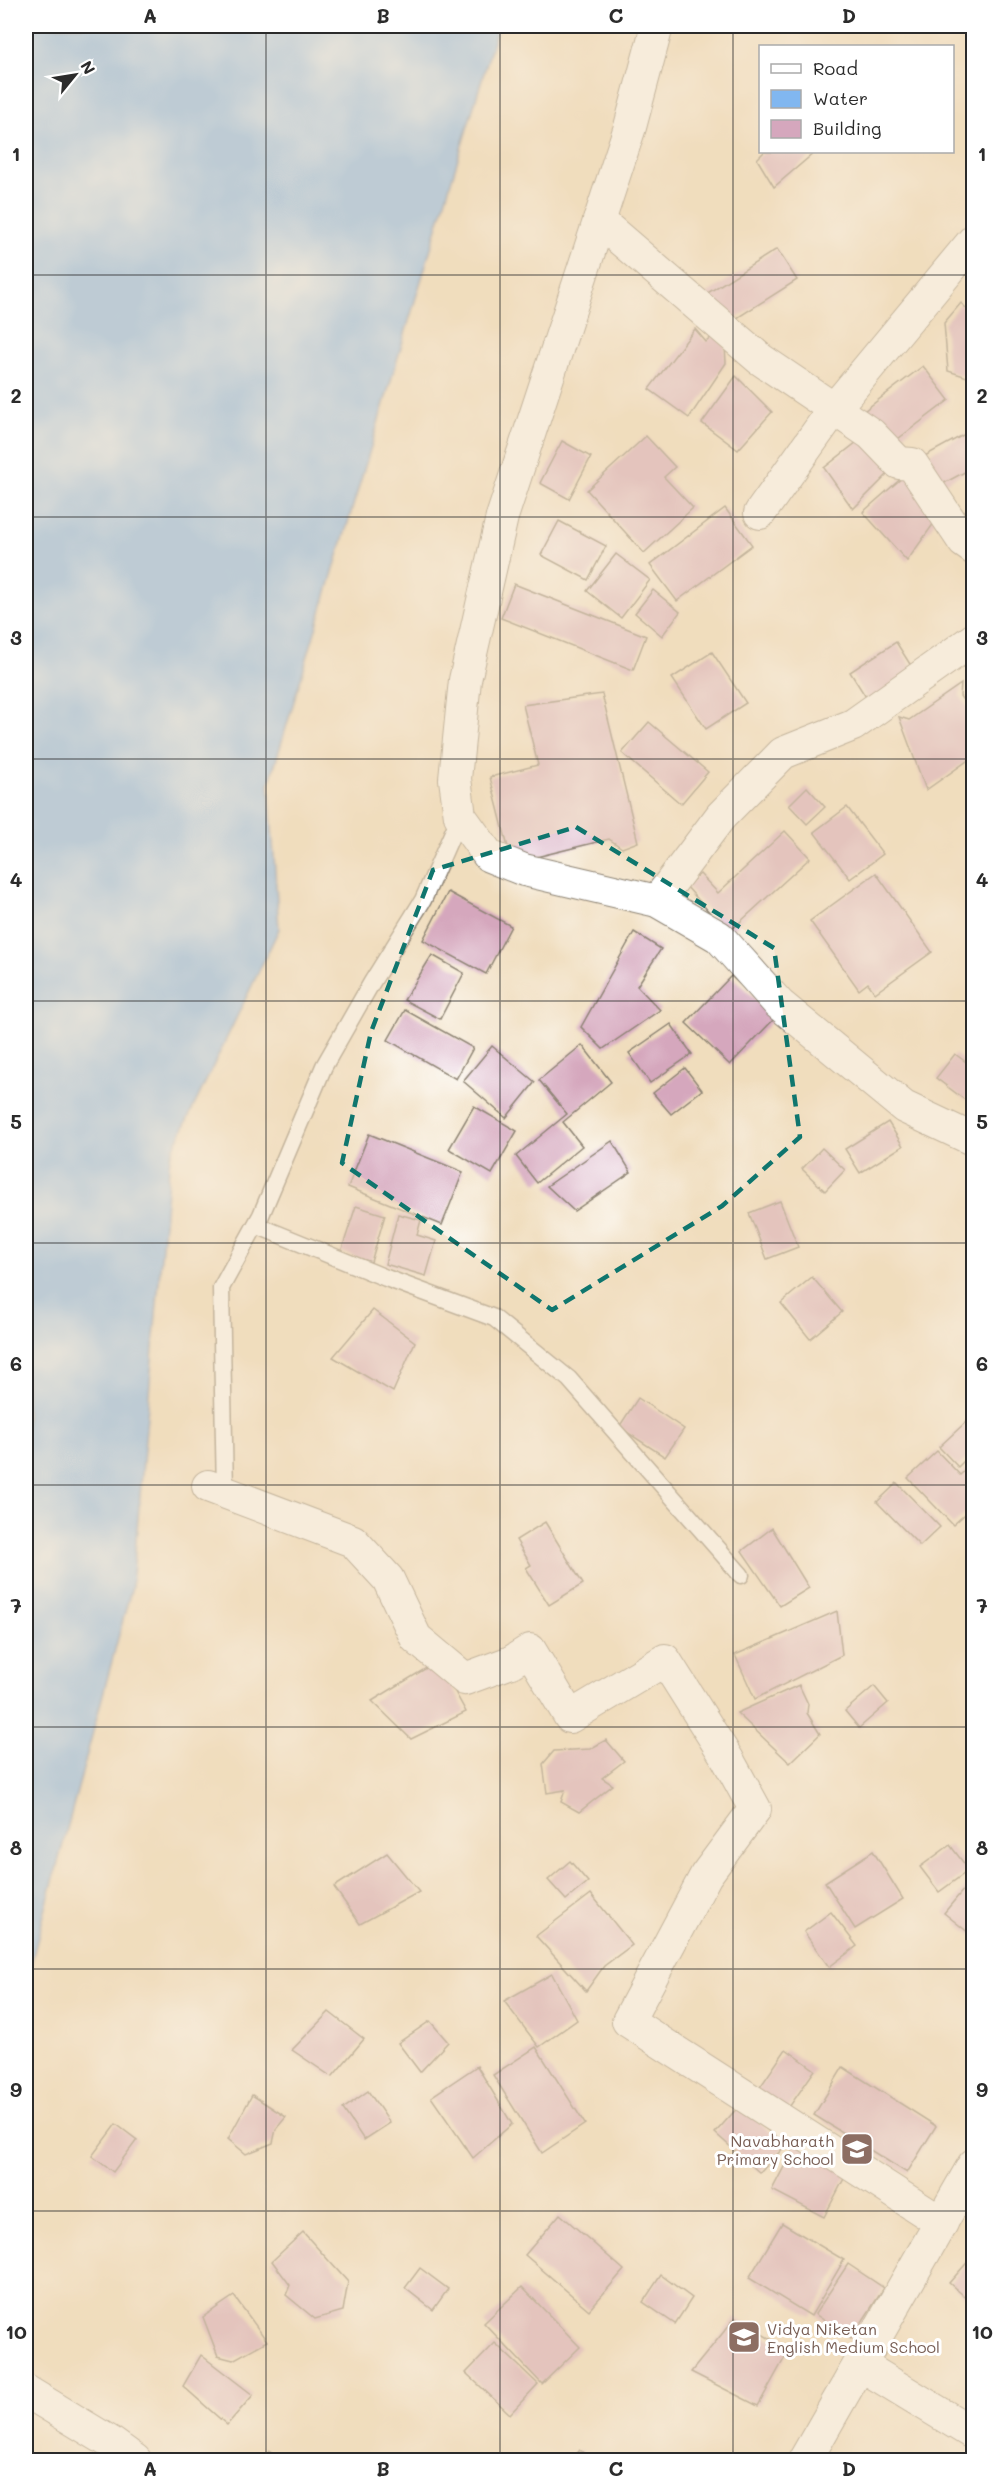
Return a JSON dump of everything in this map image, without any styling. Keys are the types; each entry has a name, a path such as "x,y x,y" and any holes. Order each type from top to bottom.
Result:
{"main road":[{"path":"805,2460 971,2175"}],"street":[{"path":"657,26 630,127 502,517 465,680 455,779 460,816 489,856 524,870 657,901 719,937 779,1004 904,1107 974,1140"},
{"path":"599,220 760,359 871,434 899,463 912,464 964,542 974,549"},
{"path":"760,513 834,409 974,240"},
{"path":"657,901 721,816 783,753 853,725 974,639"},
{"path":"216,1489 353,1541 388,1579 416,1638 465,1679 511,1662 530,1650 570,1716 664,1660 727,1758 755,1809 706,1875 628,2021 942,2223"},
{"path":"860,2367 874,2373 974,2434"},
{"path":"26,2391 110,2442 135,2460"}],"lane":[{"path":"216,1489 221,1288 256,1225 324,1066 372,982 423,900 460,816"},
{"path":"256,1225 386,1278 494,1318 569,1379 741,1575"}],"highlighted area":[{"path":"576,827 774,948 800,1137 722,1206 552,1310 342,1163 371,1032 433,870"}],"water":[{"path":"26,26 498,26 269,784 279,929 170,1156 132,1586 26,1982"}],"building":[{"path":"763,153 814,153 774,187 757,159"},
{"path":"777,249 797,280 726,325 706,294"},
{"path":"961,303 974,316 974,372 967,377 948,371 944,323"},
{"path":"695,329 706,342 714,335 725,346 726,363 689,418 649,389"},
{"path":"923,366 949,400 886,448 860,414"},
{"path":"736,376 772,412 738,450 702,423"},
{"path":"965,434 974,449 974,467 937,487 921,458"},
{"path":"866,435 894,468 853,509 824,468"},
{"path":"646,436 675,467 664,477 693,508 644,553 587,490"},
{"path":"562,441 591,457 569,499 540,483"},
{"path":"911,470 939,516 907,561 863,512"},
{"path":"974,504 974,531 958,516"},
{"path":"725,508 752,545 677,601 650,565"},
{"path":"559,521 606,546 588,580 541,555"},
{"path":"616,554 650,580 621,618 587,591"},
{"path":"514,584 646,636 633,670 501,618"},
{"path":"653,590 680,612 662,636 635,613"},
{"path":"896,642 915,672 869,702 850,672"},
{"path":"712,652 746,703 706,729 672,678"},
{"path":"961,684 960,696 974,716 974,756 926,790 899,717 909,720"},
{"path":"602,694 638,842 622,848 609,839 512,863 490,777 538,765 523,705"},
{"path":"649,722 708,772 681,804 622,753"},
{"path":"807,787 825,807 807,824 789,805"},
{"path":"847,807 883,854 850,879 814,832"},
{"path":"785,831 810,858 728,933 686,886 700,874 718,893"},
{"path":"876,873 932,952 875,993 868,983 859,990 810,921"},
{"path":"448,892 511,926 486,974 423,940"},
{"path":"634,932 661,949 637,986 660,1010 603,1049 581,1027"},
{"path":"432,955 464,973 440,1019 404,1000"},
{"path":"731,976 775,1018 730,1065 686,1023"},
{"path":"405,1010 473,1048 456,1079 388,1040"},
{"path":"671,1024 692,1054 650,1083 629,1053"},
{"path":"582,1045 611,1082 563,1122 582,1146 537,1183 516,1156 567,1114 539,1080"},
{"path":"492,1046 535,1082 506,1118 463,1081"},
{"path":"955,1054 974,1068 974,1089 965,1100 936,1078"},
{"path":"685,1068 702,1090 671,1114 653,1093"},
{"path":"474,1106 517,1131 492,1174 449,1149"},
{"path":"888,1122 903,1146 860,1173 845,1149"},
{"path":"369,1134 463,1172 442,1225 348,1187"},
{"path":"612,1141 631,1172 574,1211 547,1186"},
{"path":"822,1148 845,1170 825,1191 802,1169"},
{"path":"780,1201 798,1247 767,1259 749,1213"},
{"path":"356,1206 385,1215 371,1262 341,1252"},
{"path":"398,1214 421,1220 417,1235 436,1241 426,1276 385,1264"},
{"path":"812,1277 842,1312 810,1339 781,1303"},
{"path":"373,1310 415,1342 393,1392 333,1357"},
{"path":"638,1398 684,1429 665,1457 619,1427"},
{"path":"967,1421 974,1428 974,1451 958,1467 939,1447"},
{"path":"937,1451 960,1475 974,1462 974,1506 953,1525 908,1478"},
{"path":"897,1483 940,1527 920,1546 877,1502"},
{"path":"545,1522 583,1584 549,1605 526,1568 531,1565 516,1540"},
{"path":"772,1528 809,1588 780,1606 742,1551"},
{"path":"837,1611 842,1655 755,1699 735,1655"},
{"path":"438,1661 466,1712 411,1739 372,1701"},
{"path":"799,1685 808,1704 807,1713 820,1734 790,1763 737,1713"},
{"path":"874,1686 888,1703 859,1728 845,1711"},
{"path":"606,1740 624,1761 602,1778 613,1785 579,1812 561,1802 565,1790 547,1793 543,1764 554,1751 590,1749"},
{"path":"950,1845 969,1870 939,1892 920,1867"},
{"path":"873,1851 903,1899 855,1929 825,1882"},
{"path":"387,1853 419,1892 360,1924 334,1887"},
{"path":"570,1861 588,1882 566,1900 548,1880"},
{"path":"974,1877 974,1937 944,1913"},
{"path":"591,1894 632,1945 604,1966 586,1991 536,1936"},
{"path":"831,1912 857,1946 829,1967 804,1932"},
{"path":"552,1974 577,2020 539,2047 504,2001"},
{"path":"329,2012 364,2039 332,2077 292,2050"},
{"path":"430,2021 448,2042 420,2072 398,2043"},
{"path":"536,2047 585,2124 542,2153 493,2075"},
{"path":"786,2049 815,2070 785,2113 756,2093"},
{"path":"477,2066 512,2124 473,2158 431,2097"},
{"path":"843,2067 936,2126 907,2173 814,2115"},
{"path":"368,2091 390,2123 364,2140 343,2109"},
{"path":"252,2095 286,2117 276,2129 273,2143 246,2154 228,2139"},
{"path":"740,2105 785,2146 760,2173 715,2133"},
{"path":"116,2124 137,2140 113,2172 92,2156"},
{"path":"798,2140 850,2167 824,2217 772,2190"},
{"path":"560,2214 624,2270 589,2310 525,2255"},
{"path":"782,2223 844,2260 811,2316 749,2278"},
{"path":"303,2232 348,2282 343,2311 315,2319 286,2295 290,2285 272,2261"},
{"path":"972,2257 974,2259 974,2295 969,2300 949,2283"},
{"path":"848,2264 884,2288 851,2339 815,2314"},
{"path":"420,2268 448,2289 433,2310 405,2288"},
{"path":"661,2275 692,2298 675,2324 643,2302"},
{"path":"522,2287 580,2347 542,2384 484,2323"},
{"path":"234,2296 267,2341 233,2360 218,2356 203,2317"},
{"path":"735,2318 789,2350 758,2406 691,2372"},
{"path":"495,2343 538,2384 510,2414 466,2373"},
{"path":"201,2355 253,2395 227,2425 183,2386"},
{"path":"580,2450 592,2460 571,2460"},
{"path":"269,2451 280,2460 261,2460"}],"place":[{"name":"Navabharath Primary School","path":"857,2149"},
{"name":"Vidya Niketan English Medium School","path":"744,2337"}]}
